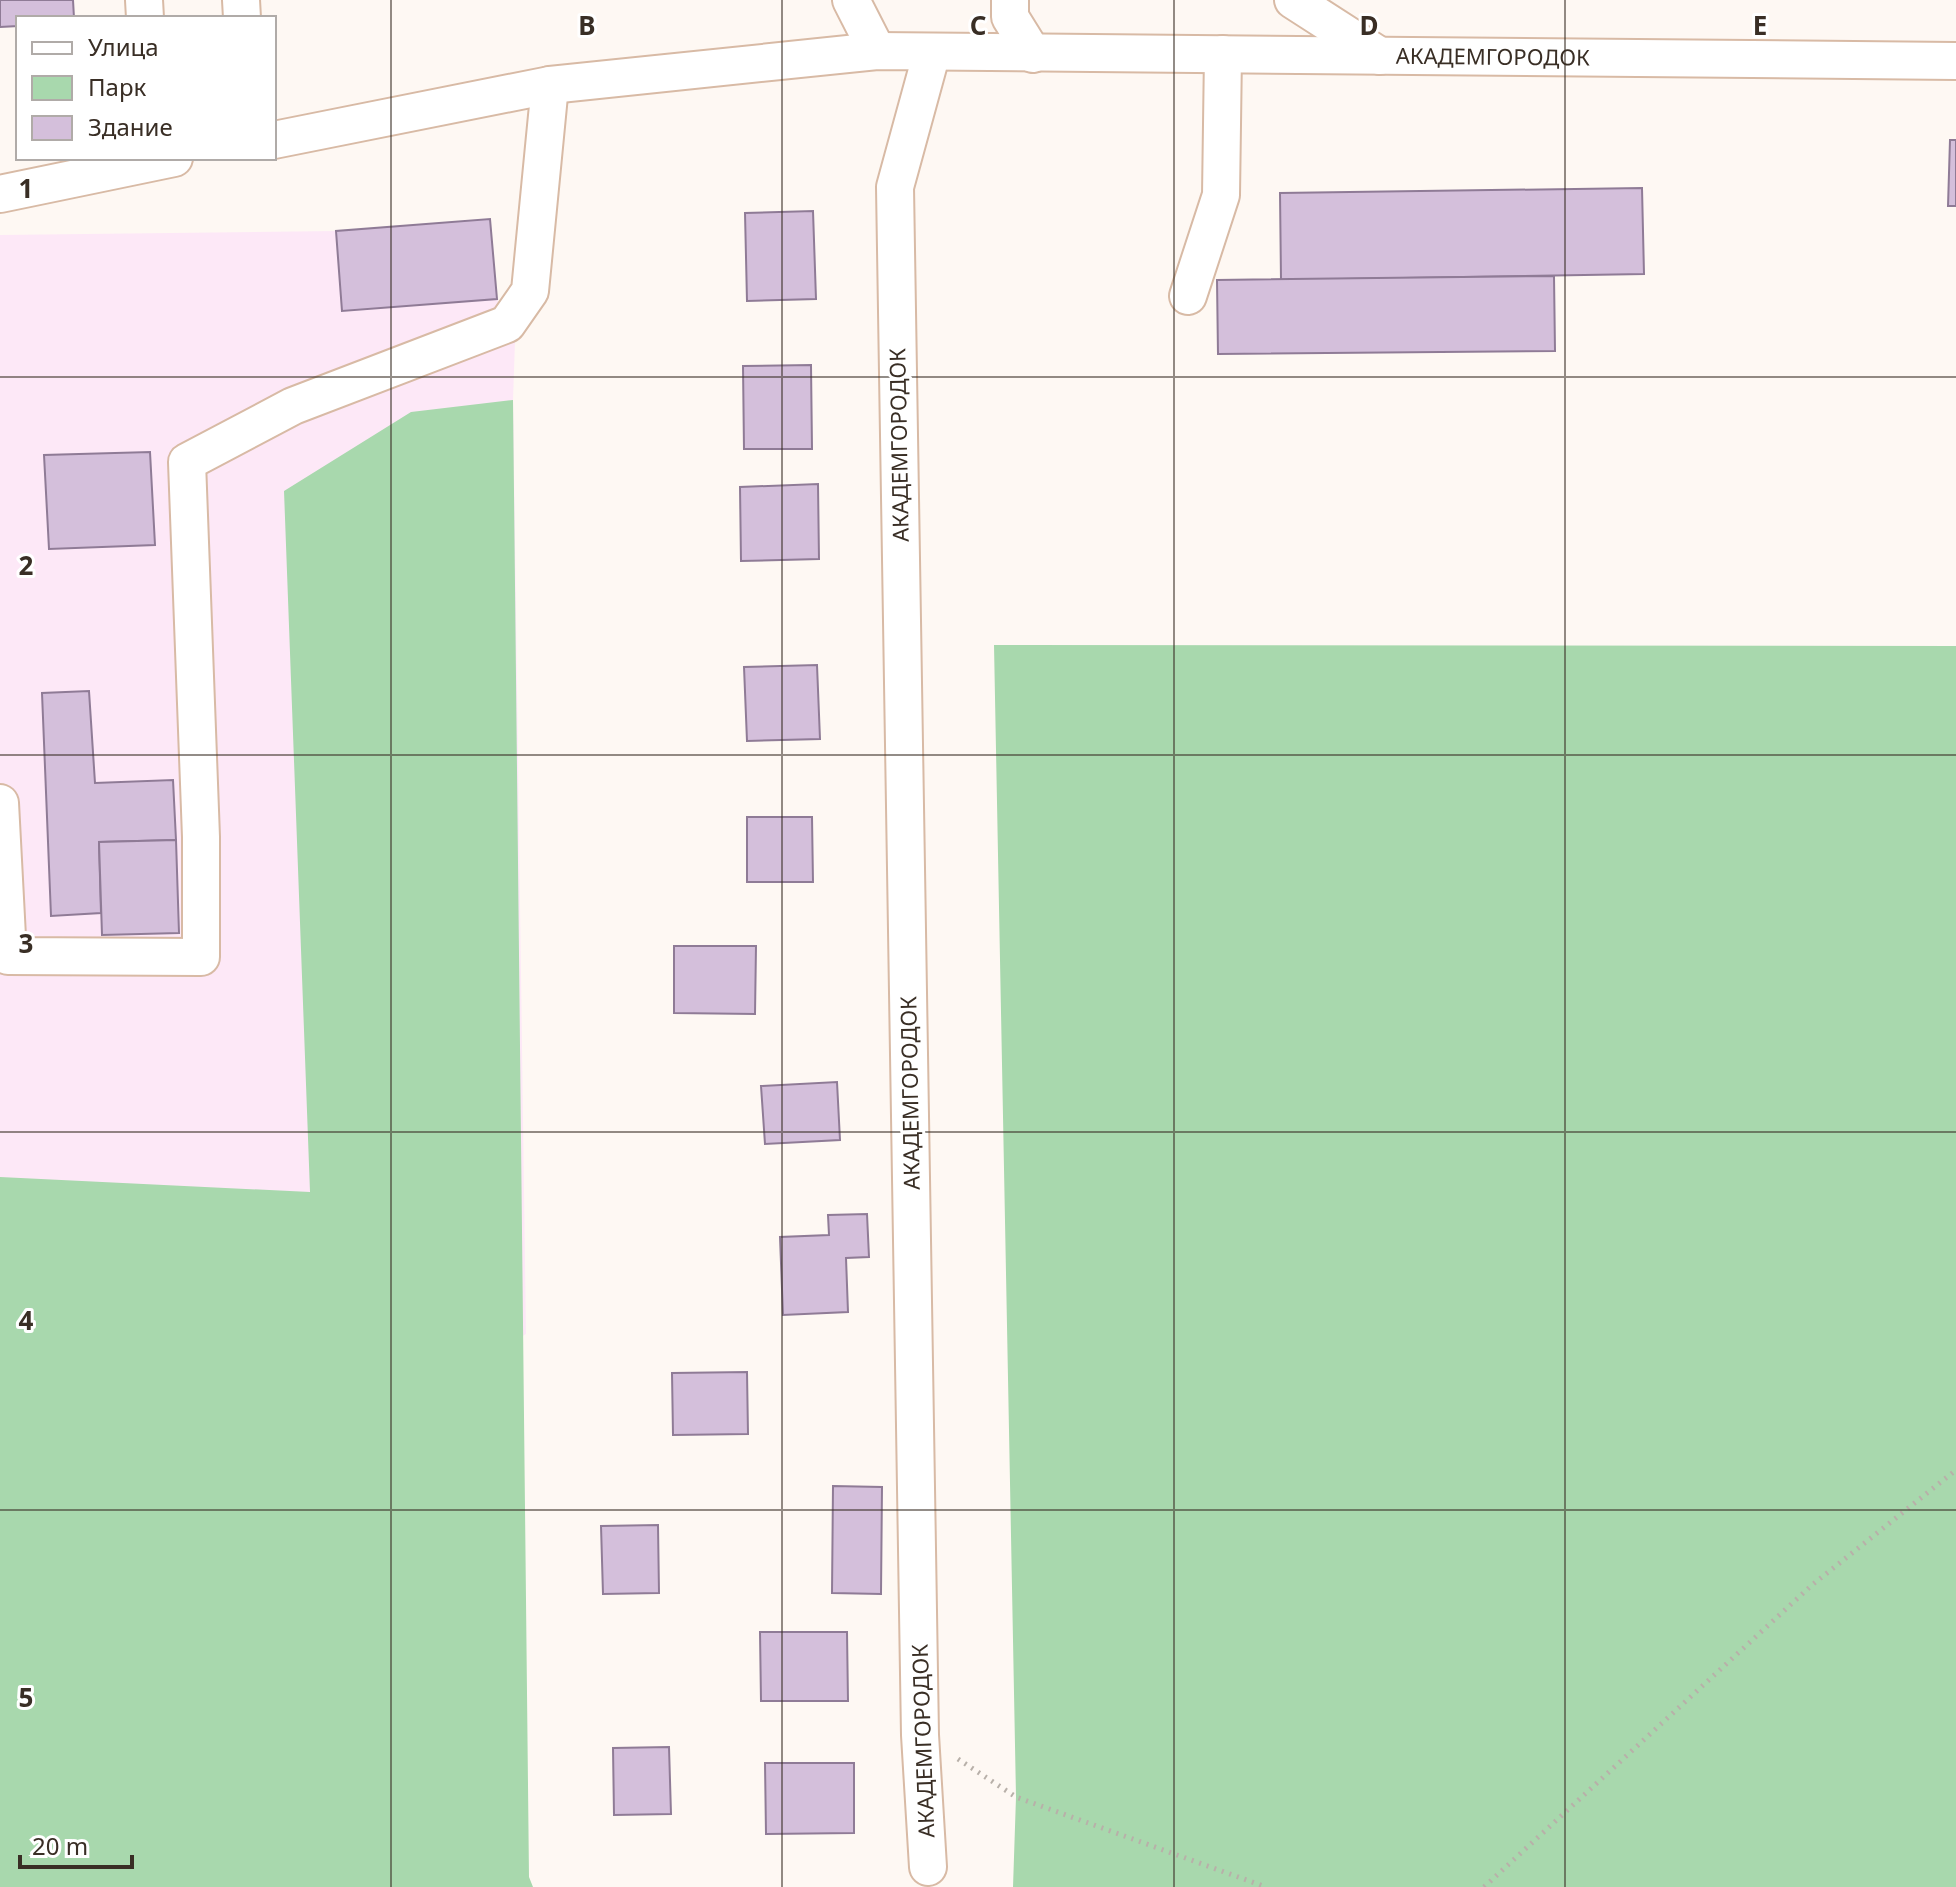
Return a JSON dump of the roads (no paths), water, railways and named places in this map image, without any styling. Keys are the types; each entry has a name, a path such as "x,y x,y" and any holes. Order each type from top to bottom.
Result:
{"street":[{"path":"851,0 877,51"},
{"path":"1010,0 1010,17 1033,54"},
{"path":"1293,0 1380,56"},
{"path":"276,140 550,85 877,51 932,52"},
{"name":"АКАДЕМГОРОДОК","path":"928,1867 920,1735 895,187 932,52 1956,61"},
{"path":"1188,296 1221,195 1223,54"},
{"path":"0,803 8,956 201,957 201,837 187,462 293,406 507,324 530,291 550,85"},
{"path":"0,194 153,160"}]}
